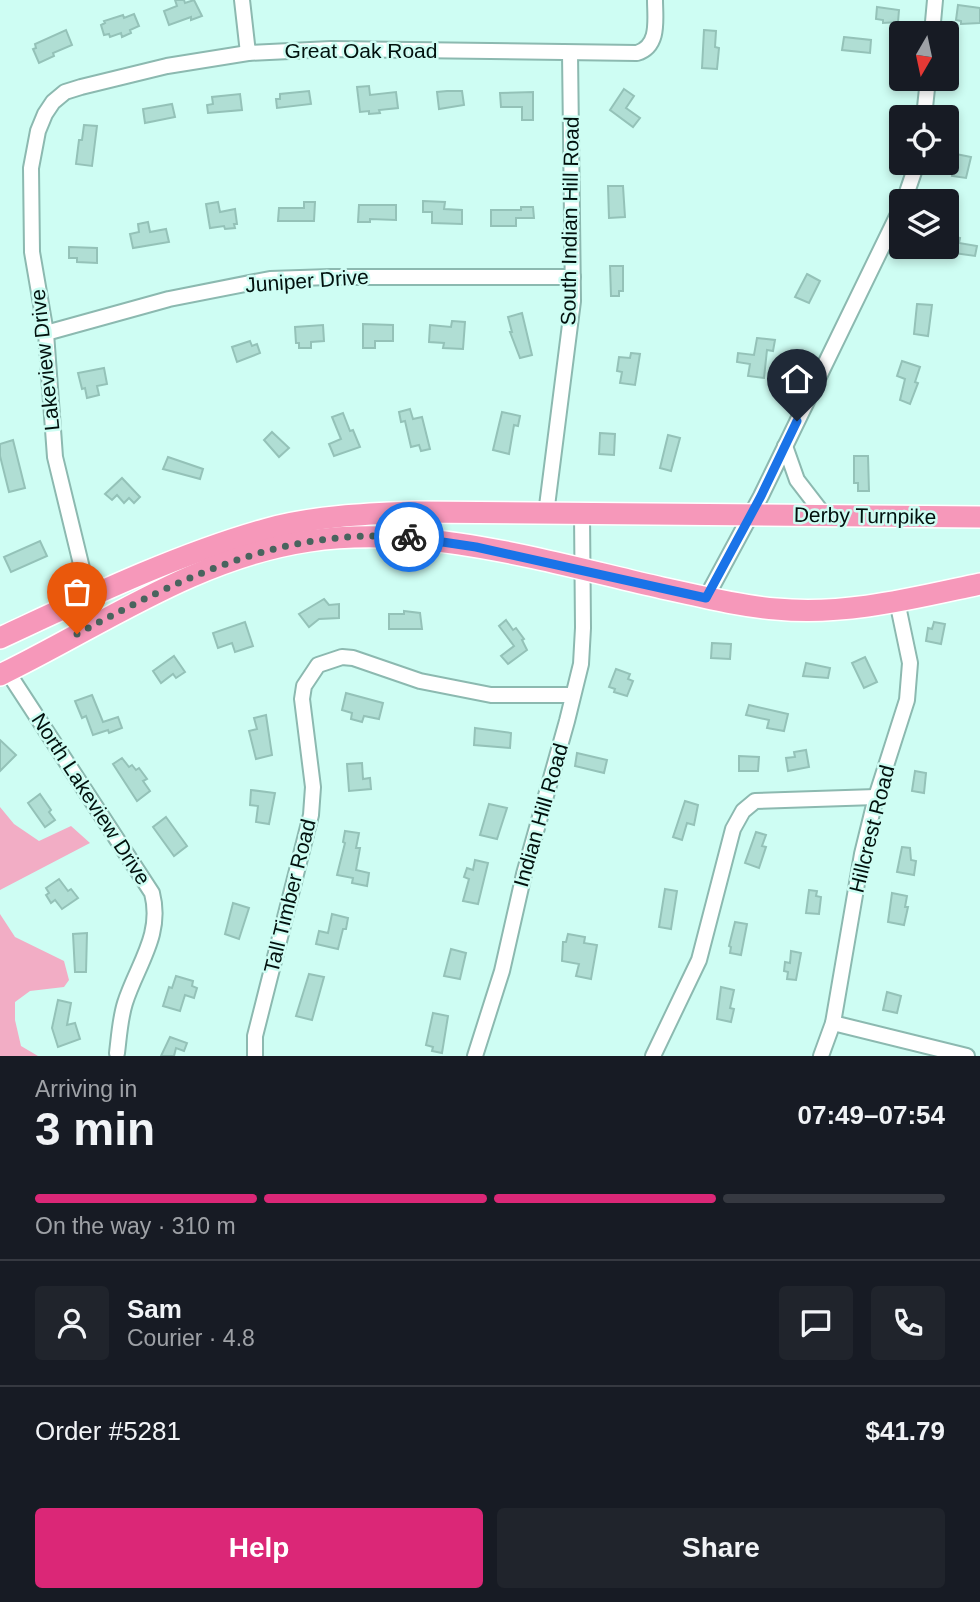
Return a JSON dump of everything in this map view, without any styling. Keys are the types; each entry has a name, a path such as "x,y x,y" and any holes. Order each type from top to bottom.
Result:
{"highway":[{"name":"Derby Turnpike","path":"0,638 89,597 216,545 269,528 366,514 980,517"},
{"path":"4,673 147,596 214,567 282,545 346,537 407,537 476,547 706,598 788,610 826,610 897,601 980,583"}],"street":[{"path":"242,0 248,54"},
{"name":"Great Oak Road","path":"42,120 53,102 73,89 167,66 248,54 331,49 632,53 645,50 651,43 654,34 655,0"},
{"path":"933,21 934,0"},
{"name":"South Indian Hill Road","path":"546,514 573,301 570,53"},
{"name":"Lakeview Drive","path":"42,120 34,147 30,188 32,252 46,333 55,457 89,597"},
{"path":"706,598 751,515 889,233"},
{"name":"Juniper Drive","path":"46,333 169,299 270,279 330,276 573,277"},
{"path":"785,446 797,480 824,515"},
{"path":"582,514 582,569"},
{"name":"Indian Hill Road","path":"475,1056 502,971 524,874 565,731 583,650 582,569"},
{"name":"Hillcrest Road","path":"821,1056 833,1023 862,854 876,797 907,700 909,650 897,601"},
{"name":"Tall Timber Road","path":"255,1056 255,1036 312,815 312,761 302,699 304,686 318,665 342,657 354,658 420,681 491,695 572,695"},
{"name":"North Lakeview Drive","path":"4,673 152,893 156,925 124,1005 117,1053"},
{"path":"653,1056 699,960 733,829 743,811 755,801 876,797"},
{"path":"833,1023 967,1056"}],"shaded area":[{"path":"0,807 14,824 39,841 71,826 90,843 0,890"},
{"path":"0,914 15,937 64,961 69,980 64,987 30,991 15,1002 15,1020 21,1046 38,1056 0,1056"}],"building":[{"path":"175,0 184,0 185,3 194,0 202,16 169,25 164,11 177,6"},
{"path":"958,5 980,8 980,23 961,24 961,21 956,20"},
{"path":"877,7 899,10 898,21 883,23 883,20 876,19"},
{"path":"134,14 139,26 130,30 131,33 122,37 121,33 110,37 109,34 104,35 101,25 104,21"},
{"path":"66,30 72,45 39,63 33,49 36,48 35,44"},
{"path":"704,30 716,31 715,47 719,48 717,69 702,68"},
{"path":"844,37 871,40 870,53 842,50"},
{"path":"369,86 370,95 396,92 398,108 379,110 380,113 360,112 357,87"},
{"path":"624,89 634,96 626,108 640,118 633,127 610,110"},
{"path":"309,91 311,104 277,108 276,99 280,99 280,94"},
{"path":"462,91 464,105 439,109 437,92"},
{"path":"533,92 533,120 522,120 522,107 501,107 500,93"},
{"path":"240,94 242,110 208,113 207,105 213,104 212,97"},
{"path":"172,104 175,117 145,123 143,109"},
{"path":"84,125 97,126 92,166 76,164"},
{"path":"959,155 971,157 966,178 952,176 959,175"},
{"path":"608,186 623,186 625,217 609,218"},
{"path":"423,201 445,202 444,209 462,210 462,224 432,223 432,212 423,212"},
{"path":"218,202 220,212 235,209 235,228 210,228 206,204"},
{"path":"304,202 315,202 314,221 278,221 279,208 304,208"},
{"path":"359,205 396,205 396,220 370,219 370,222 358,222"},
{"path":"521,207 533,207 534,218 516,218 516,226 491,226 491,210 521,210"},
{"path":"148,222 150,232 166,229 169,242 133,248 130,234 139,232 138,224"},
{"path":"959,243 977,246 975,256 959,254"},
{"path":"69,247 97,248 97,263 77,262 77,258 69,258"},
{"path":"610,266 623,266 623,291 619,291 619,296 611,296"},
{"path":"807,274 820,281 809,303 795,297"},
{"path":"917,304 932,305 928,336 914,334"},
{"path":"522,313 532,355 520,358 510,332 508,317"},
{"path":"452,321 465,322 463,349 443,348 444,343 429,342 430,325 451,327"},
{"path":"363,324 393,325 393,341 375,341 375,348 363,348"},
{"path":"323,325 324,341 311,342 311,348 299,348 295,327"},
{"path":"757,338 775,340 773,351 767,350 764,378 748,376 750,364 737,362 738,353 754,355"},
{"path":"250,341 252,346 257,344 260,353 237,362 232,347"},
{"path":"631,353 640,354 635,385 620,383 622,372 617,371 619,357 630,358"},
{"path":"902,361 920,367 915,382 918,383 910,404 900,400 905,379 897,376"},
{"path":"104,368 107,384 97,386 99,395 87,398 78,373"},
{"path":"410,409 413,419 422,417 430,449 421,451 419,445 411,447 405,421 401,422 399,412"},
{"path":"502,412 520,416 518,426 514,425 509,454 493,450"},
{"path":"343,413 360,447 334,456 329,444 341,439 332,417"},
{"path":"272,432 289,448 279,457 264,440"},
{"path":"600,433 615,434 614,455 599,454"},
{"path":"668,435 680,438 671,471 660,468"},
{"path":"13,440 25,488 9,492 0,456 0,444"},
{"path":"854,456 868,456 869,491 858,491 858,483 854,483"},
{"path":"168,457 203,469 200,479 163,469"},
{"path":"122,478 140,497 134,503 129,498 124,503 117,495 112,500 105,494"},
{"path":"40,541 47,556 11,572 4,557"},
{"path":"324,599 329,605 339,604 339,618 319,619 309,627 299,614"},
{"path":"404,611 420,613 422,629 389,629 389,614 404,614"},
{"path":"506,620 524,639 522,640 527,650 508,664 501,656 514,646 499,626"},
{"path":"245,622 253,646 235,652 232,643 218,648 213,633"},
{"path":"934,622 945,624 941,644 926,641 928,628 932,629"},
{"path":"712,643 731,644 730,659 711,658"},
{"path":"174,656 185,672 176,678 173,674 161,683 153,671"},
{"path":"865,657 877,682 864,688 852,663"},
{"path":"806,663 830,668 828,678 803,676"},
{"path":"616,669 630,674 628,679 633,681 627,696 614,692 615,689 609,687"},
{"path":"346,693 383,703 379,719 364,716 362,722 351,719 352,713 342,710"},
{"path":"92,695 103,722 118,717 122,728 93,735 86,716 82,718 75,701"},
{"path":"749,705 788,714 784,731 767,728 769,720 746,715"},
{"path":"266,715 272,755 256,759 249,731 257,729 254,718"},
{"path":"475,728 511,733 510,748 474,745"},
{"path":"0,740 16,755 0,771"},
{"path":"806,750 809,767 788,771 786,758 795,757 794,752"},
{"path":"577,753 607,760 604,773 575,766"},
{"path":"739,756 759,757 758,771 739,771"},
{"path":"122,758 129,767 132,765 136,770 139,768 147,779 143,781 150,791 137,801 113,764"},
{"path":"362,763 363,779 370,778 371,789 349,791 347,764"},
{"path":"915,771 926,773 924,793 912,791"},
{"path":"251,790 275,793 269,824 256,822 258,806 250,805"},
{"path":"40,794 55,820 45,827 28,803"},
{"path":"685,801 698,805 694,825 687,823 682,840 673,837"},
{"path":"489,804 507,808 497,839 480,835"},
{"path":"166,817 187,846 174,856 153,827"},
{"path":"345,831 359,833 356,848 360,848 356,870 369,873 367,886 352,883 353,878 337,875 345,843"},
{"path":"756,832 766,835 762,846 766,847 759,868 745,863"},
{"path":"902,847 910,848 911,860 916,861 914,875 897,872"},
{"path":"475,860 488,863 478,904 463,901 469,879 464,877 467,868 473,870"},
{"path":"59,879 68,891 71,889 78,898 62,909 55,900 51,903 46,895 49,893 46,888"},
{"path":"665,889 677,891 671,929 659,927"},
{"path":"809,890 817,891 816,896 821,897 819,914 806,913"},
{"path":"892,893 907,896 905,907 908,907 904,925 888,922"},
{"path":"233,903 249,908 239,939 225,934"},
{"path":"332,914 348,918 338,949 316,944 319,931 328,933"},
{"path":"735,922 747,924 741,955 730,953 729,946"},
{"path":"87,933 86,972 75,972 73,934"},
{"path":"568,934 585,937 584,943 597,945 591,979 576,976 579,964 562,961 563,942 566,942"},
{"path":"451,949 466,953 460,979 444,976"},
{"path":"791,951 801,953 796,980 787,979 788,972 784,971 785,962 790,963"},
{"path":"309,974 324,977 312,1020 296,1016"},
{"path":"176,976 193,981 192,986 197,988 194,998 185,995 180,1011 163,1006"},
{"path":"721,987 734,990 730,1008 734,1009 731,1022 717,1019"},
{"path":"887,992 901,996 897,1013 883,1010"},
{"path":"58,1000 71,1003 67,1025 75,1023 80,1039 58,1047 52,1028"},
{"path":"433,1013 448,1016 442,1053 432,1051 433,1047 426,1045"},
{"path":"170,1037 187,1043 184,1051 176,1048 174,1056 161,1056"}],"way so far":[{"path":"77,634 147,596 214,567 282,545 346,537 409,537"}],"route":[{"path":"409,537 476,547 706,598 761,496 797,421"}]}
